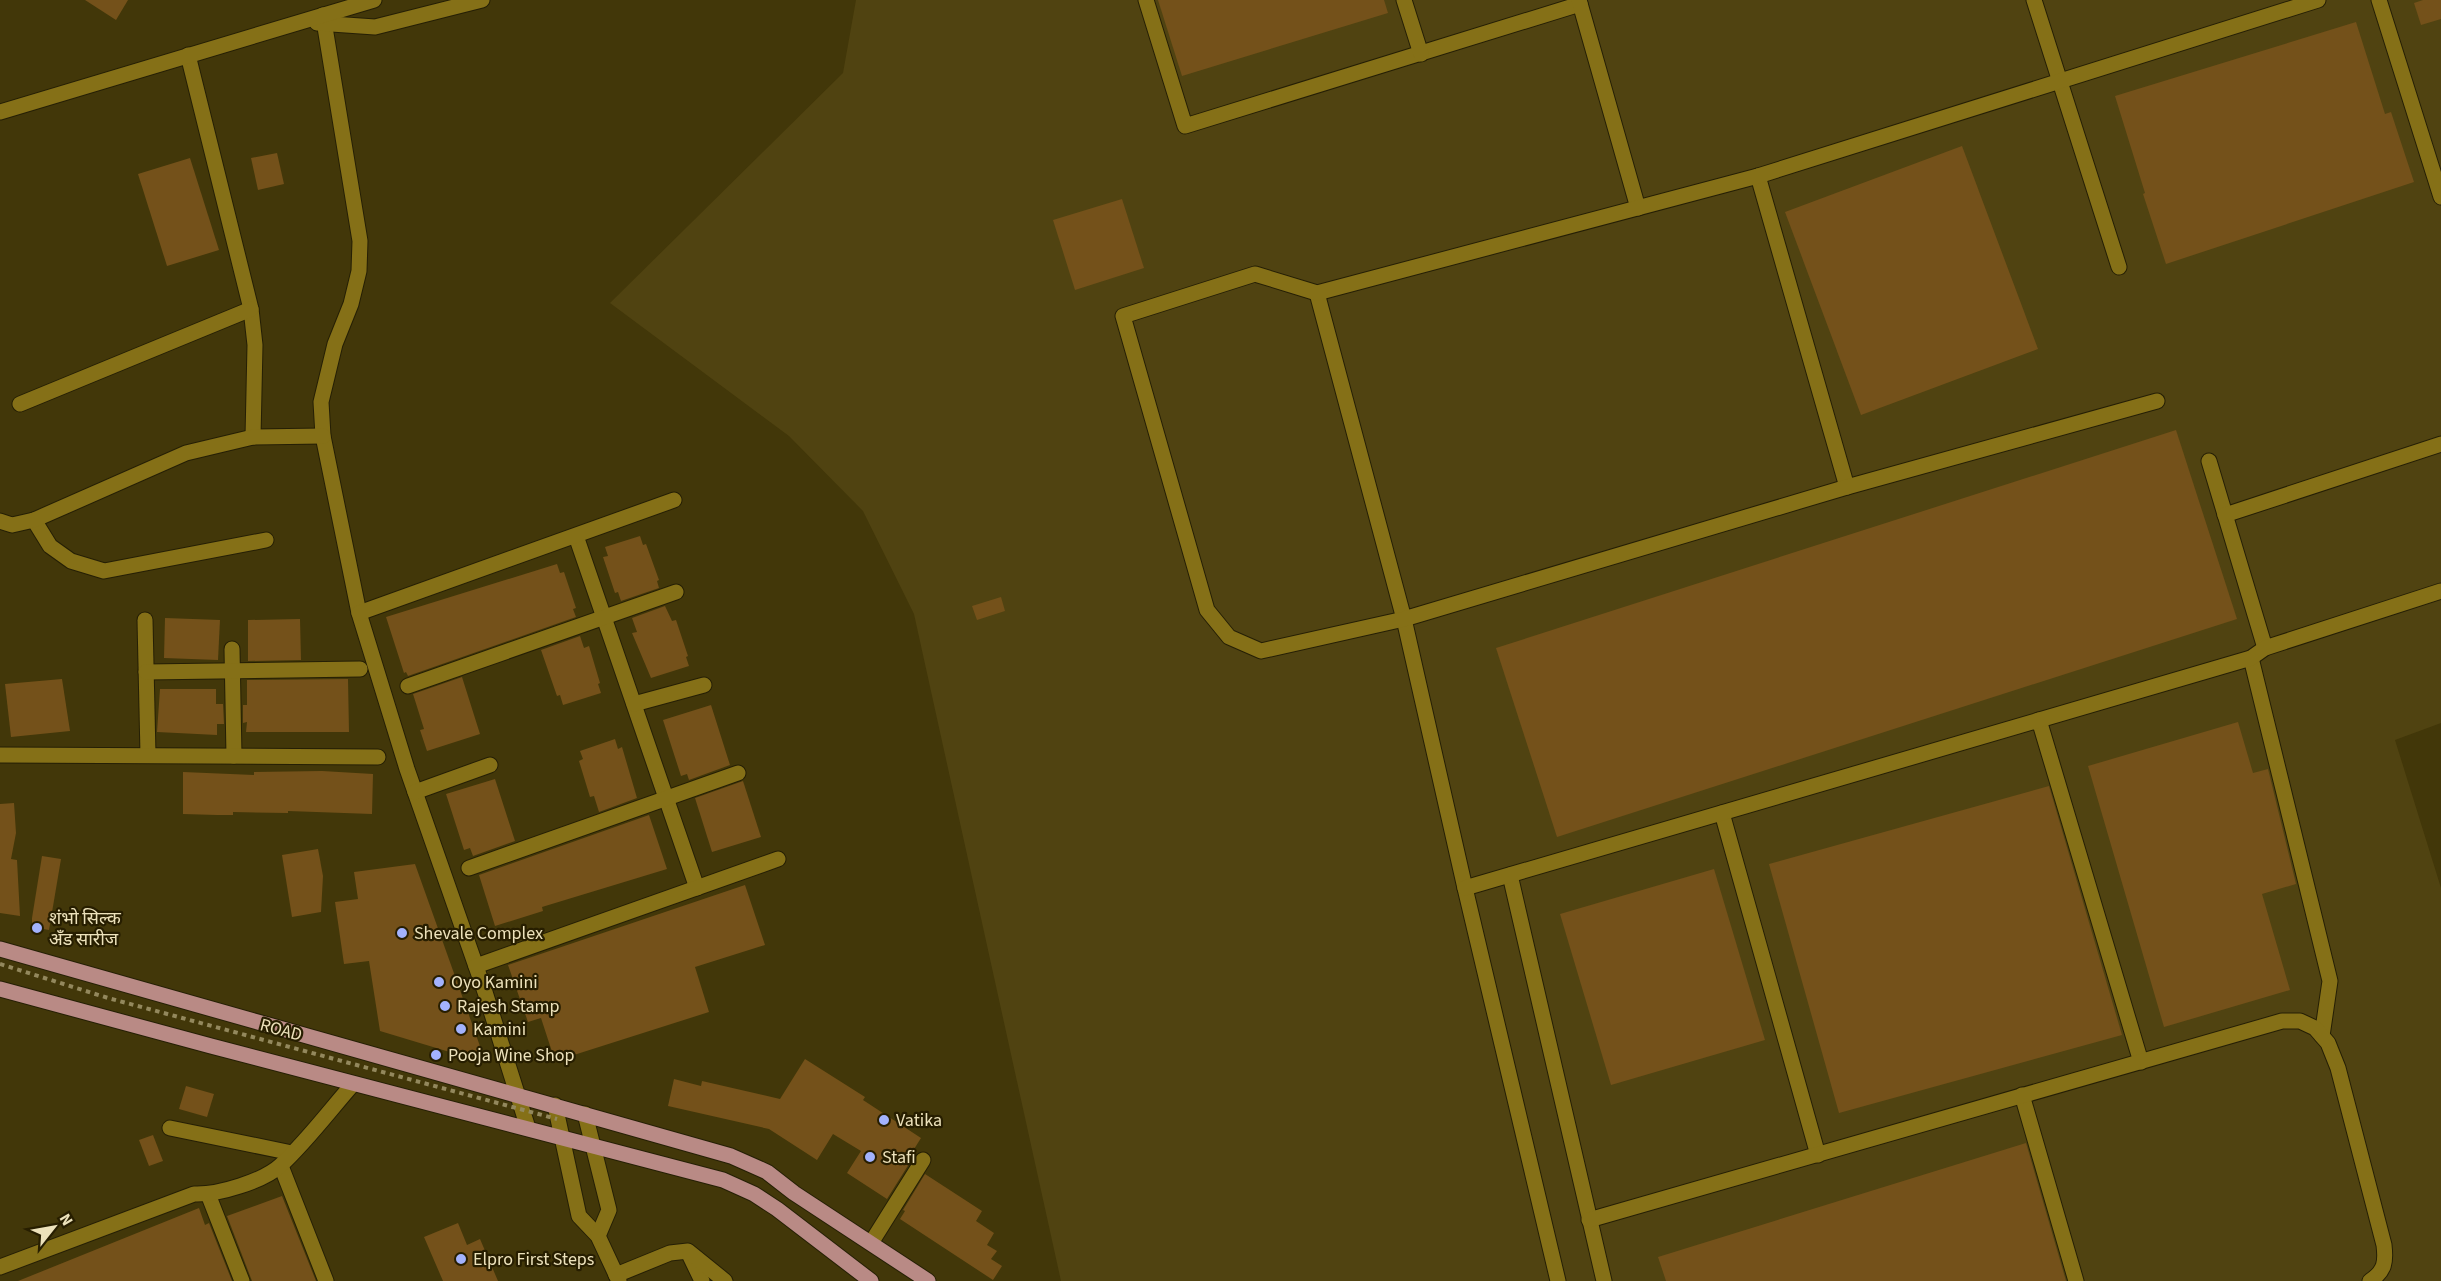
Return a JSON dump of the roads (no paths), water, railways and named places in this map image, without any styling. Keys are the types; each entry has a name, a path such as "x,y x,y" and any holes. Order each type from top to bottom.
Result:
{"main road":[{"path":"0,949 519,1094 556,1112 585,1114 731,1156 767,1172 928,1281"},
{"path":"0,989 723,1180 754,1194 872,1281"}],"street":[{"path":"324,20 374,0"},
{"path":"0,112 302,21 324,20 375,27 483,0"},
{"path":"1146,0 1185,126 1421,54 1580,2 1638,208"},
{"path":"1404,0 1421,54"},
{"path":"2034,0 2119,267"},
{"path":"2157,401 1847,487 1404,619 1261,651 1229,638 1207,610 1123,316 1255,274 1317,293 1758,176 2318,0"},
{"path":"2379,0 2441,197"},
{"path":"324,20 360,241 359,272 351,304 335,344 321,402 323,436 359,613 415,792 476,966 519,1094 528,1128"},
{"path":"188,55 251,309 255,345 253,437"},
{"path":"1758,176 1847,487"},
{"path":"1317,293 1404,619 1558,1281"},
{"path":"20,404 251,309"},
{"path":"4,525 34,520 186,453 253,437 323,436"},
{"path":"2225,515 2441,444"},
{"path":"2209,461 2265,648"},
{"path":"359,613 674,500"},
{"path":"34,520 50,546 71,561 104,571 266,540"},
{"path":"576,536 697,888"},
{"path":"1465,888 2251,658 2265,648 2441,591"},
{"path":"408,686 676,592"},
{"path":"145,620 148,755"},
{"path":"231,649 234,756"},
{"path":"2251,658 2330,981 2322,1036"},
{"path":"146,672 360,669"},
{"path":"634,704 704,685"},
{"path":"2039,720 2141,1062"},
{"path":"0,755 378,757"},
{"path":"415,792 490,765"},
{"path":"469,868 667,800 738,773"},
{"path":"1722,813 1818,1155"},
{"path":"476,966 778,859"},
{"path":"1510,875 1604,1281"},
{"path":"1589,1220 2282,1021 2300,1021 2315,1028 2328,1043 2338,1068 2384,1245 2386,1263 2378,1275 2370,1281"},
{"path":"0,1267 194,1194 208,1194 261,1178 280,1166 353,1084"},
{"path":"2022,1095 2076,1281"},
{"path":"556,1112 579,1216 598,1236 618,1278 670,1253 688,1251 725,1281"},
{"path":"585,1114 609,1210 598,1236"},
{"path":"170,1128 292,1153"},
{"path":"871,1243 922,1160"},
{"path":"280,1166 326,1281"},
{"path":"208,1194 242,1281"},
{"path":"688,1251 702,1281"}],"place":[{"name":"शंभो सिल्क अँड सारीज","path":"37,928"},
{"name":"Shevale Complex","path":"402,933"},
{"name":"Oyo Kamini","path":"439,982"},
{"name":"Rajesh Stamp","path":"445,1006"},
{"name":"Kamini","path":"461,1029"},
{"name":"Pooja Wine Shop","path":"436,1055"},
{"name":"Vatika","path":"884,1120"},
{"name":"Stafi","path":"870,1157"},
{"name":"Elpro First Steps","path":"461,1259"}]}
